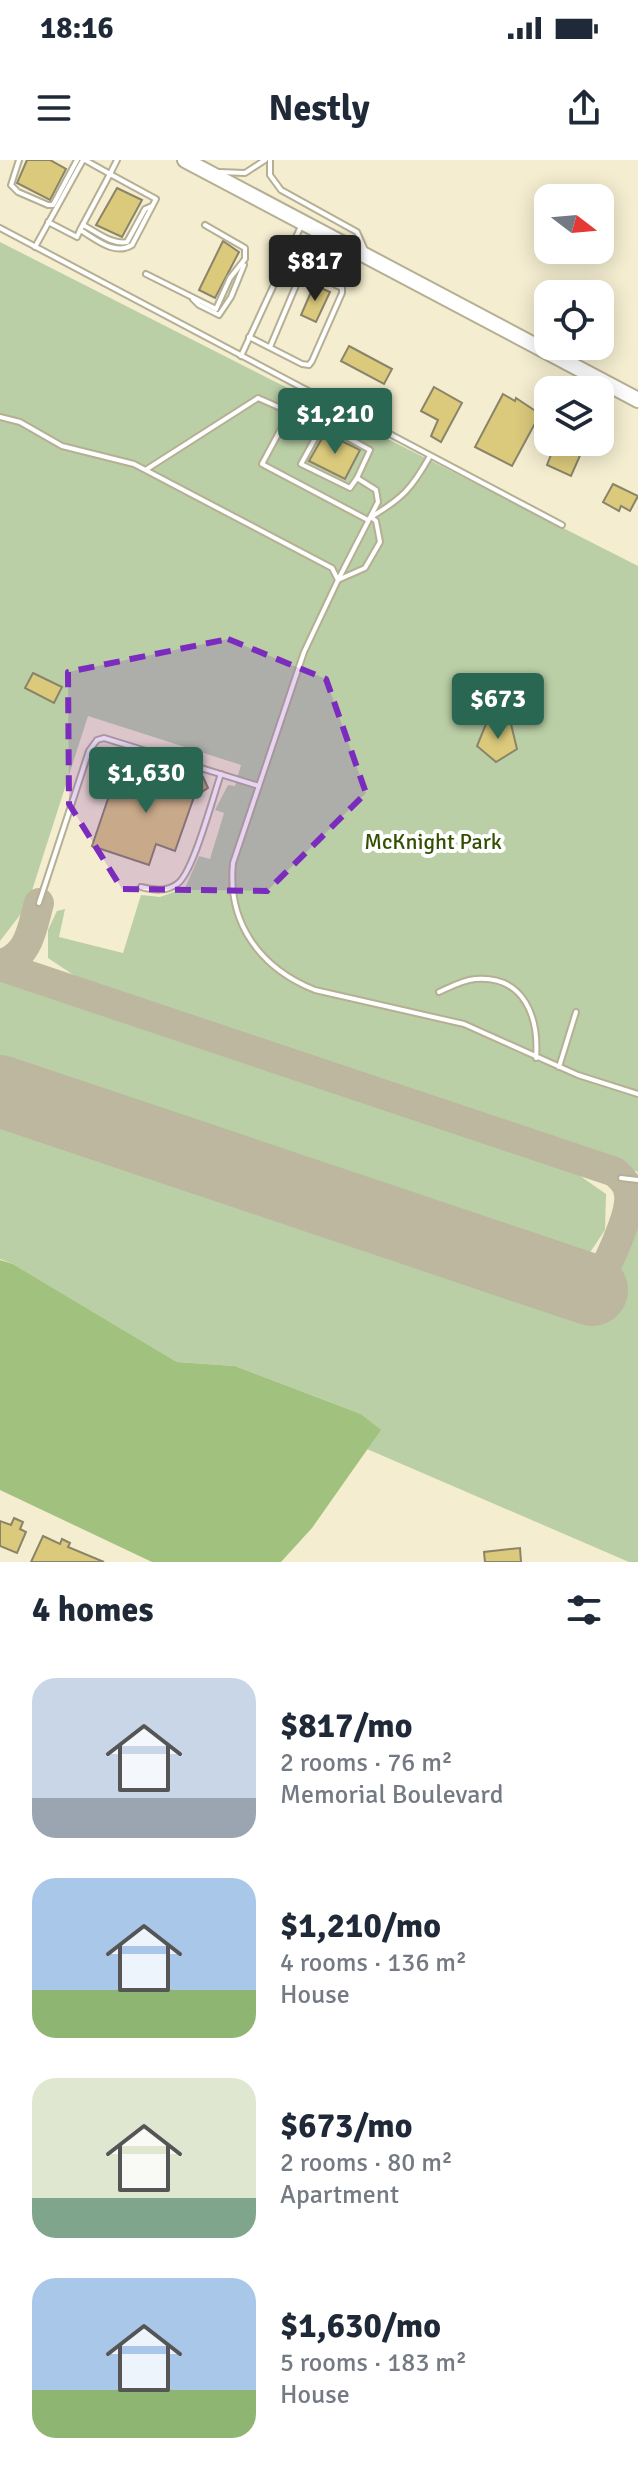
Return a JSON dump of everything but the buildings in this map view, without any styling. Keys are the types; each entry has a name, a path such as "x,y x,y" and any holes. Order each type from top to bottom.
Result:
{"main road":[{"path":"185,160 638,400"}],"lane":[{"path":"19,160 11,185 18,192 48,205 53,205 81,160"},
{"path":"81,160 156,199 132,245 125,249 117,250 82,227"},
{"path":"35,247 81,160"},
{"path":"48,222 77,237 117,160"},
{"path":"206,171 245,173 267,160 270,175 281,190 357,232 367,256"},
{"path":"241,356 303,222"},
{"path":"146,274 216,309 230,278 245,259 245,248 205,225"},
{"path":"0,228 562,525"},
{"path":"249,337 309,365 342,293 339,284 283,260"},
{"path":"270,347 303,269"},
{"path":"146,470 258,398 290,412 262,464 376,521 379,531 380,542 365,568 338,580"},
{"path":"0,417 20,422 62,446 107,455 146,470 332,568 338,580"},
{"path":"323,424 370,450 357,478 350,488 301,464 323,424"},
{"path":"370,518 394,503 414,484 430,456"},
{"path":"357,478 376,490 378,502 304,652 233,863 231,887 246,934 260,954 296,982 315,990 464,1024 536,1058 638,1094"},
{"path":"39,903 89,751 97,740 104,738 259,786"},
{"path":"141,887 168,889 185,878 221,774"},
{"path":"439,992 477,979 514,989 526,1000 535,1022 536,1058"},
{"path":"559,1067 576,1012"},
{"path":"621,1178 638,1180"}],"highlighted area":[{"path":"228,639 326,679 366,793 267,891 122,889 69,804 68,672"}],"green space":[{"name":"McKnight Park","path":"0,242 638,566 638,1172 555,1141 90,986 48,958 48,930 57,911 65,909 59,937 123,953 141,895 160,897 185,888 199,856 210,859 224,813 215,810 228,785 235,786 241,765 88,716 27,906 0,941"},
{"path":"0,976 563,1164 606,1194 605,1230 585,1260 0,1065"},
{"path":"0,1117 600,1318 638,1209 638,1562 629,1562 367,1449 380,1430 361,1414 235,1366 177,1362 0,1259"},
{"path":"0,1260 13,1264 177,1362 235,1366 361,1414 381,1430 312,1528 281,1562 152,1562 0,1490"}],"taxiway":[{"path":"0,964 10,961 23,949 39,903"},
{"path":"0,966 615,1172 627,1187 629,1203 616,1243 592,1290"}],"runway":[{"path":"0,1091 592,1290"}]}
